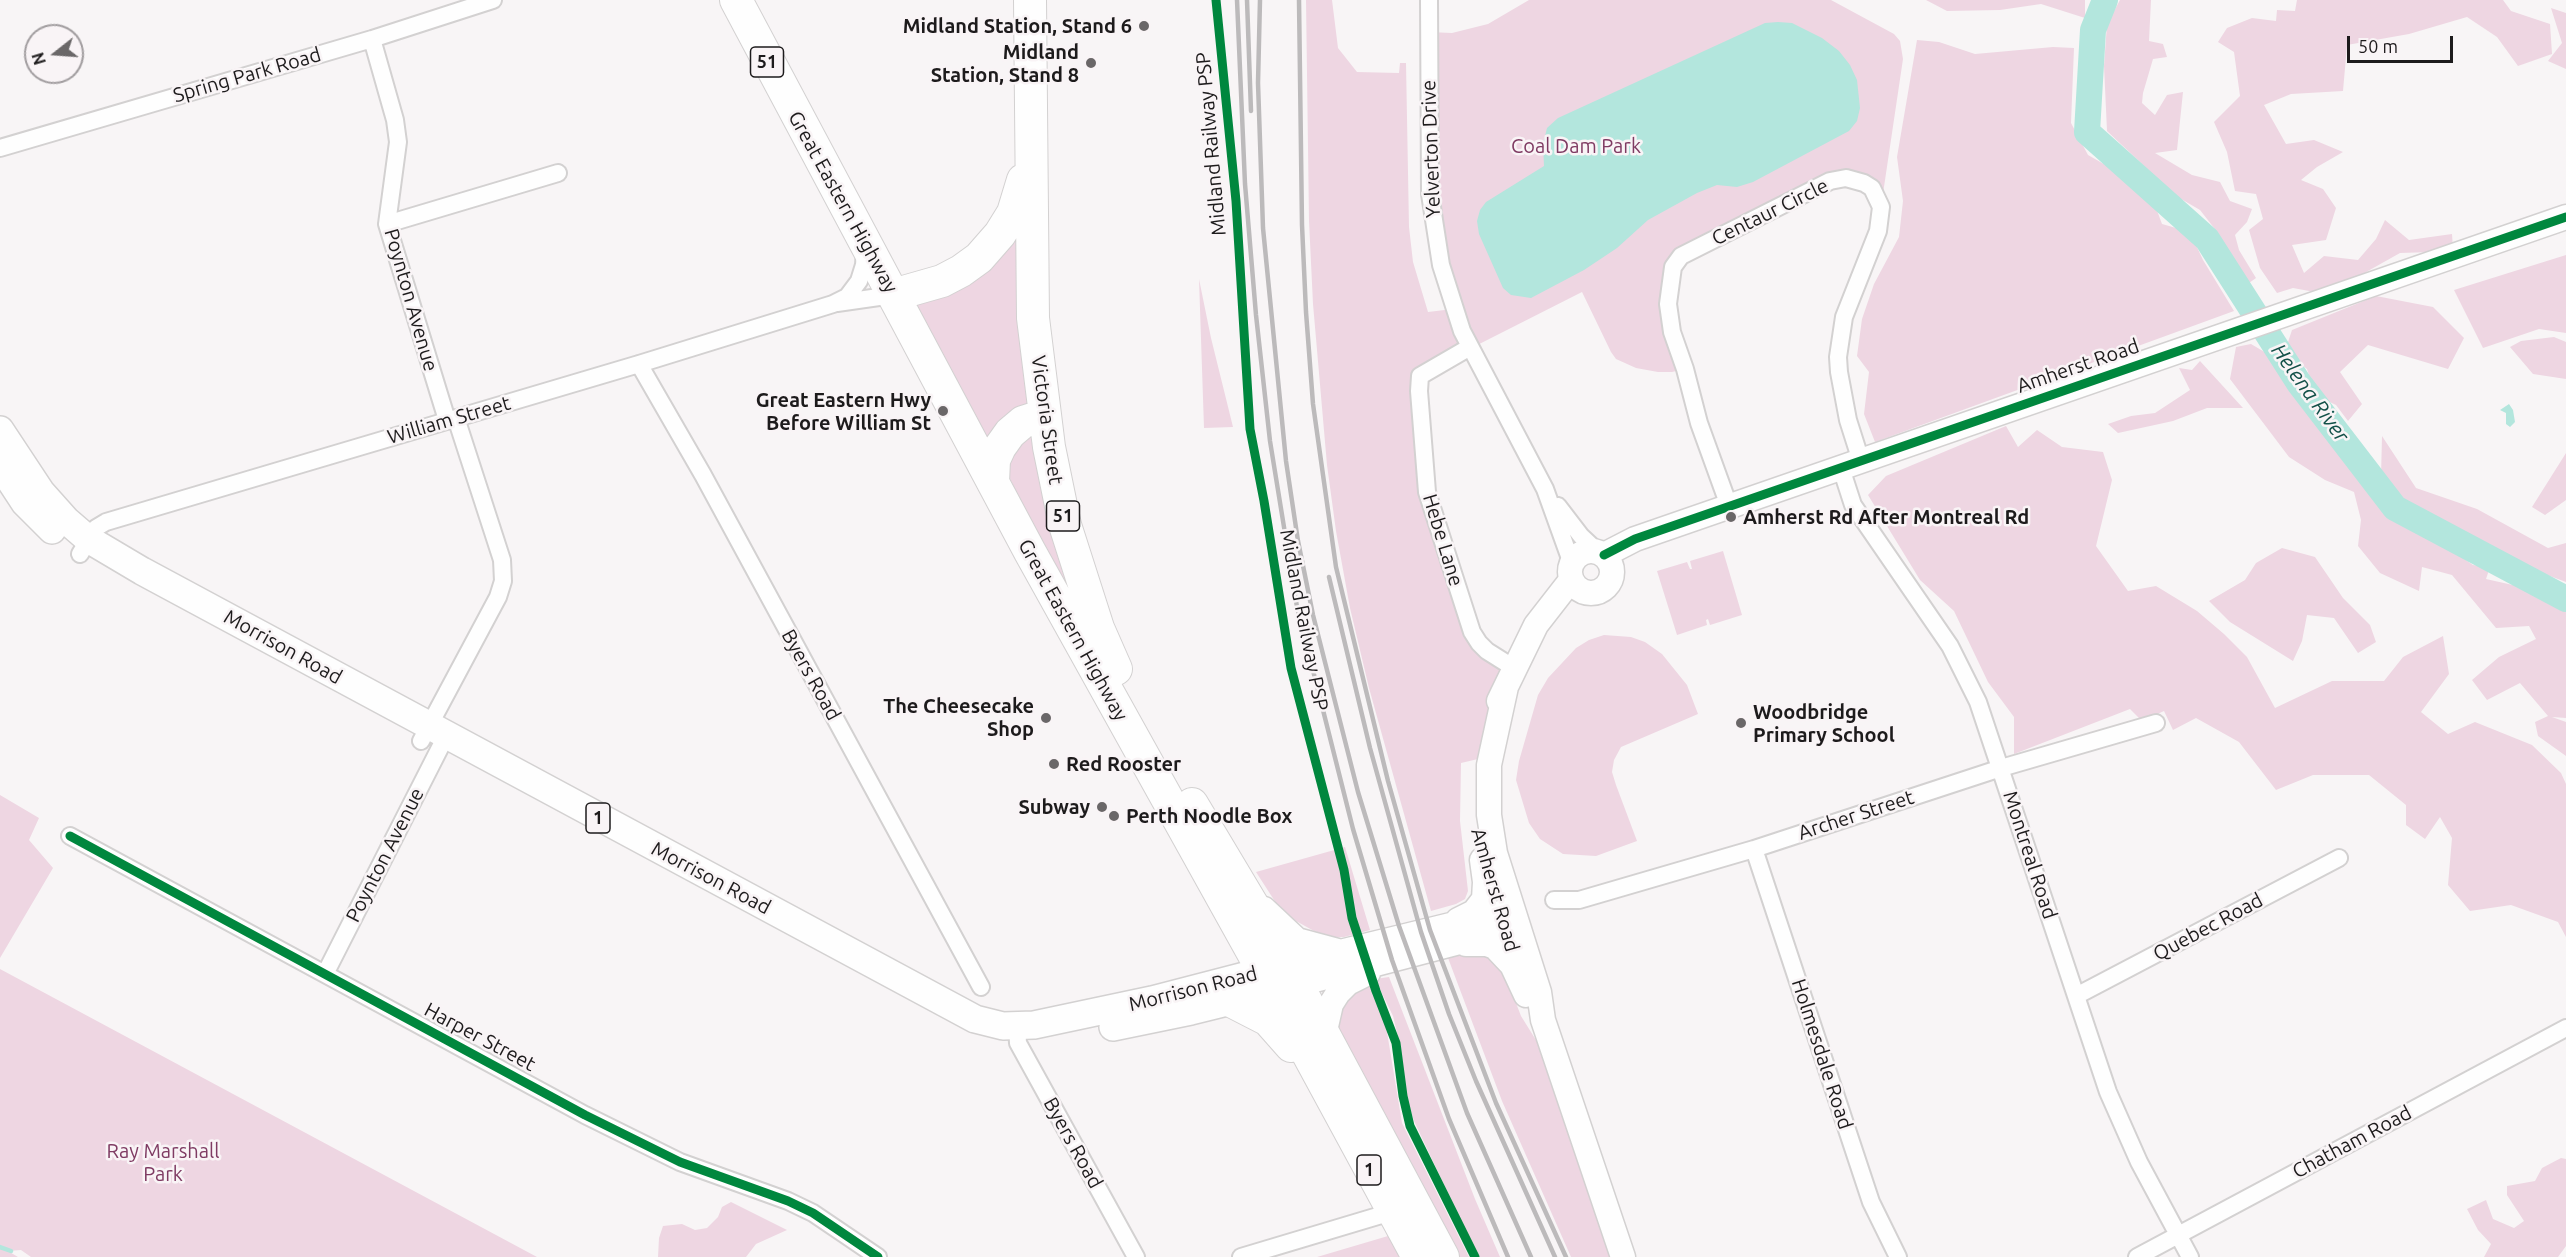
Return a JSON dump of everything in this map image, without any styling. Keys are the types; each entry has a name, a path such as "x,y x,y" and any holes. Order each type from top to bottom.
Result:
{"highway":[{"name":"Victoria Street","path":"1030,0 1033,318 1053,471 1065,525 1086,594 1110,658 1161,752 1243,887 1280,978"},
{"name":"Great Eastern Highway","path":"734,3 872,253 993,482 1280,978 1404,1208 1443,1257"},
{"name":"William Street","path":"893,295 961,272 979,258 1000,234 1022,189 1031,117"},
{"path":"872,253 897,270 960,264 979,258"},
{"path":"993,482 994,460 999,447 1023,422 1045,415"},
{"path":"1231,1001 1268,1020 1299,1056 1318,1049"},
{"name":"Great Eastern Highway","path":"1404,1208 1418,1257"}],"main road":[{"name":"Morrison Road","path":"0,430 40,492 66,520 84,546"},
{"name":"Morrison Road","path":"0,465 25,503 84,546 142,571 434,738 975,1019 1018,1035 1043,1041 1231,1001 1280,978"},
{"name":"Morrison Road","path":"1018,1035 1056,1021 1152,1000 1280,978"}],"street":[{"name":"Spring Park Road","path":"0,148 372,39 493,0"},
{"name":"Yelverton Drive","path":"1429,0 1431,209 1441,265 1450,298 1470,347 1545,489 1577,579"},
{"name":"Poynton Avenue","path":"325,974 498,597 503,581 502,560 387,224 398,142 395,120 372,39"},
{"path":"387,224 558,173"},
{"name":"Centaur Circle","path":"1729,506 1699,423 1685,369 1672,332 1668,304 1673,267 1681,256 1830,181 1846,178 1872,188 1881,207 1878,231 1844,317 1838,357 1848,420 1851,464"},
{"name":"Amherst Road","path":"1623,1257 1544,1020 1539,992 1482,860 1475,820 1476,773 1487,728 1536,626 1577,579 1595,593 1606,588 1610,583 1604,559 1635,539 2566,216"},
{"name":"William Street","path":"833,304 847,297 859,281 872,253"},
{"name":"William Street","path":"84,546 96,528 106,522 833,304 893,295"},
{"name":"Hebe Lane","path":"1470,347 1420,376 1419,391 1427,492 1472,632 1510,678"},
{"name":"Byers Road","path":"639,364 703,475 981,987"},
{"name":"Montreal Road","path":"1851,464 1853,505 1950,646 1978,702 2123,1130 2190,1257"},
{"name":"Yelverton Drive","path":"1545,489 1581,536 1604,559"},
{"path":"1577,579 1585,552 1604,559"},
{"name":"Amherst Road","path":"1510,678 1491,751 1488,791 1495,853 1527,998 1544,1020"},
{"name":"Archer Street","path":"1554,900 1579,900 1754,849 2001,768 2156,723"},
{"name":"Harper Street","path":"70,836 585,1114 680,1162 813,1213 878,1257"},
{"name":"Holmesdale Road","path":"1754,849 1871,1202 1898,1257"},
{"name":"Quebec Road","path":"2076,996 2339,858"},
{"path":"1450,935 1481,905 1485,891 1482,860"},
{"path":"1243,887 1298,940 1343,951"},
{"name":"Morrison Road","path":"1280,978 1343,951 1450,935 1508,920"},
{"path":"1450,935 1495,947 1512,965 1527,998"},
{"name":"Morrison Road","path":"1280,978 1378,963 1450,935"},
{"path":"1318,1049 1332,1004 1338,993 1348,983 1371,973 1378,963"},
{"name":"Chatham Road","path":"2137,1257 2566,1028"},
{"name":"Byers Road","path":"1018,1035 1136,1257"},
{"path":"1243,1257 1404,1208"}],"green space":[{"name":"Coal Dam Park","path":"1306,0 1332,0 1338,48 1357,72 1399,73 1400,63 1406,63 1409,227 1413,262 1428,312 1453,309 1441,265 1429,32 1452,33 1488,24 1529,0 1831,0 1894,34 1900,41 1903,59 1881,207 1878,197 1846,178 1681,256 1671,274 1685,369 1658,372 1636,368 1616,359 1582,292 1424,372 1427,492 1472,632 1514,668 1478,759 1461,763 1460,821 1468,891 1465,899 1456,904 1431,911 1369,688 1350,608 1336,531 1327,465 1313,304 1309,221"},
{"path":"1926,0 2085,0 2085,18 2041,4 2000,10 1947,11"},
{"path":"2120,0 2151,0 2149,41 2163,44 2167,57 2153,59 2142,103 2155,115 2167,95 2183,92 2177,150 2155,153 2192,175 2220,182 2230,201 2252,209 2247,222 2235,235 2239,250 2256,278 2249,283 2218,233 2200,210 2176,196 2107,131 2104,66 2107,24"},
{"path":"2297,0 2503,0 2511,11 2550,24 2552,54 2518,66 2497,37 2467,17 2409,34 2347,45 2343,91 2291,94 2264,105 2286,144 2314,140 2343,152 2317,167 2301,180 2323,189 2336,208 2326,240 2292,245 2304,273 2324,256 2358,260 2376,239 2385,220 2409,240 2452,234 2453,249 2400,253 2359,276 2320,293 2293,288 2277,293 2260,268 2249,230 2263,219 2256,194 2235,191 2227,152 2214,122 2240,96 2234,52 2218,42 2227,28 2252,18 2276,21 2277,10 2295,11"},
{"path":"2551,8 2566,13 2566,69 2548,61 2562,43"},
{"path":"1917,40 1939,42 1975,54 2053,47 2074,48 2071,123 2088,155 2130,179 2152,197 2162,224 2190,232 2203,260 2234,311 1875,442 1864,414 1869,372 1857,356 1862,319 1874,284 1899,237 1903,201 1897,157"},
{"path":"1018,210 1035,414 994,454 899,296 926,290"},
{"path":"2566,255 2566,333 2539,329 2483,348 2454,290"},
{"path":"1199,279 1211,338 1233,427 1204,428"},
{"path":"2376,296 2433,307 2464,338 2448,369 2368,345 2340,372 2362,404 2348,421 2336,405 2315,395 2307,369 2285,351 2292,330"},
{"path":"2554,337 2566,342 2566,379 2533,374 2510,347 2521,341"},
{"path":"2251,344 2273,357 2299,397 2352,465 2406,526 2444,545 2473,565 2490,567 2486,579 2526,588 2566,610 2566,718 2552,717 2566,722 2566,756 2538,736 2535,722 2548,716 2520,683 2487,700 2472,680 2499,657 2536,639 2529,626 2496,628 2452,575 2422,567 2419,591 2380,573 2358,546 2361,520 2354,492 2325,480 2289,457 2230,379 2236,347"},
{"path":"2200,361 2243,408 2207,408 2173,421 2118,433 2108,424 2131,416 2155,413 2190,390 2179,368 2192,370"},
{"path":"1030,426 1072,583 1060,589 1037,533 1005,469"},
{"path":"2006,426 2018,447 2037,430 2062,447 2103,452 2112,480 2096,546 2128,591 2156,586 2197,611 2224,634 2247,657 2275,708 2332,681 2384,681 2403,657 2443,636 2449,674 2421,712 2448,734 2475,722 2532,745 2561,773 2566,784 2566,937 2558,922 2511,905 2470,911 2448,885 2452,838 2440,817 2425,839 2406,825 2406,805 2369,775 2313,775 2276,790 2239,742 2196,718 2173,730 2164,711 2142,721 2130,709 2014,754 2014,717 1988,682 1954,611 1920,580 1868,495 1886,476"},
{"path":"2382,436 2416,488 2477,509 2548,548 2566,543 2566,582 2512,562 2412,510 2381,477"},
{"path":"2566,453 2566,500 2545,515 2532,507"},
{"path":"2282,548 2315,557 2343,598 2370,625 2376,642 2358,653 2334,618 2307,615 2302,641 2293,661 2230,622 2209,601 2245,580 2256,563"},
{"path":"1723,551 1742,615 1710,625 1708,619 1706,620 1707,625 1677,635 1657,571 1687,562 1692,569 1690,561"},
{"path":"1604,635 1631,637 1645,642 1662,654 1687,685 1698,714 1621,747 1614,760 1612,772 1637,841 1596,856 1563,854 1540,839 1529,823 1516,780 1519,761 1538,695 1548,678 1576,648"},
{"path":"0,795 39,818 29,840 53,868 0,958"},
{"path":"1345,847 1370,930 1344,937 1332,937 1314,931 1296,921 1276,903 1256,872"},
{"path":"1465,952 1493,953 1506,977 1521,1016 1544,1053 1613,1257 1571,1257 1502,1101 1448,958"},
{"name":"Ray Marshall Park","path":"0,969 537,1257 31,1257 21,1250 8,1251 18,1257 0,1257"},
{"path":"1389,977 1475,1199 1500,1257 1478,1257 1414,1121 1405,1092 1400,1045 1393,1016 1375,979"},
{"path":"1367,979 1386,1026 1402,1123 1469,1257 1451,1257 1347,1064 1334,1010"},
{"path":"2561,1158 2566,1159 2566,1246 2558,1257 2484,1257 2491,1244 2478,1230 2467,1209 2486,1200 2493,1219 2514,1228 2524,1221 2507,1195 2507,1186 2535,1181 2542,1168"},
{"path":"731,1202 787,1230 756,1244 746,1257 658,1257 659,1238 663,1226 682,1224 695,1230 707,1228 718,1217 722,1207"},
{"path":"1388,1236 1400,1257 1317,1257"}],"shaded area":[{"path":"1765,23 1792,23 1822,38 1839,51 1850,65 1857,80 1860,108 1857,121 1849,131 1753,182 1737,187 1717,185 1697,193 1648,220 1617,248 1584,270 1531,298 1511,295 1503,288 1479,234 1477,221 1480,210 1486,202 1544,166 1543,144 1547,128 1558,118"},
{"path":"2509,404 2513,410 2515,422 2510,427 2506,424 2506,413 2500,410"}],"waterway":[{"name":"Helena River","path":"2105,0 2093,30 2087,132 2207,239 2299,383 2395,508 2566,599"},
{"path":"0,1247 11,1251"}],"railway":[{"path":"1237,0 1245,184 1256,315 1270,441 1297,607 1353,829 1392,960 1449,1119 1508,1257"},
{"path":"1247,0 1251,111"},
{"path":"1260,0 1258,83 1263,228 1286,461 1298,541 1313,615 1358,792 1399,926 1467,1113 1531,1257"},
{"path":"1299,0 1302,225 1306,312 1313,404 1336,567 1388,781 1430,930 1496,1103 1566,1257"},
{"path":"1329,577 1370,748 1421,932 1449,1014 1476,1081 1555,1257"}],"cycle path":[{"name":"Midland Railway PSP","path":"1216,0 1236,201 1250,429 1291,668 1344,870 1352,918 1396,1043 1403,1096 1410,1126 1475,1257"},
{"path":"1604,555 1635,539 2566,217"},
{"path":"70,836 585,1115 680,1162 788,1201 813,1213 878,1257"}],"place":[{"name":"Midland Station, Stand 6","path":"1144,26"},
{"name":"Midland Station, Stand 8","path":"1091,63"},
{"name":"Great Eastern Hwy Before William St","path":"943,411"},
{"name":"Amherst Rd After Montreal Rd","path":"1731,517"},
{"name":"The Cheesecake Shop","path":"1046,718"},
{"name":"Woodbridge Primary School","path":"1741,723"},
{"name":"Red Rooster","path":"1054,764"},
{"name":"Subway","path":"1102,807"},
{"name":"Perth Noodle Box","path":"1114,816"}]}
